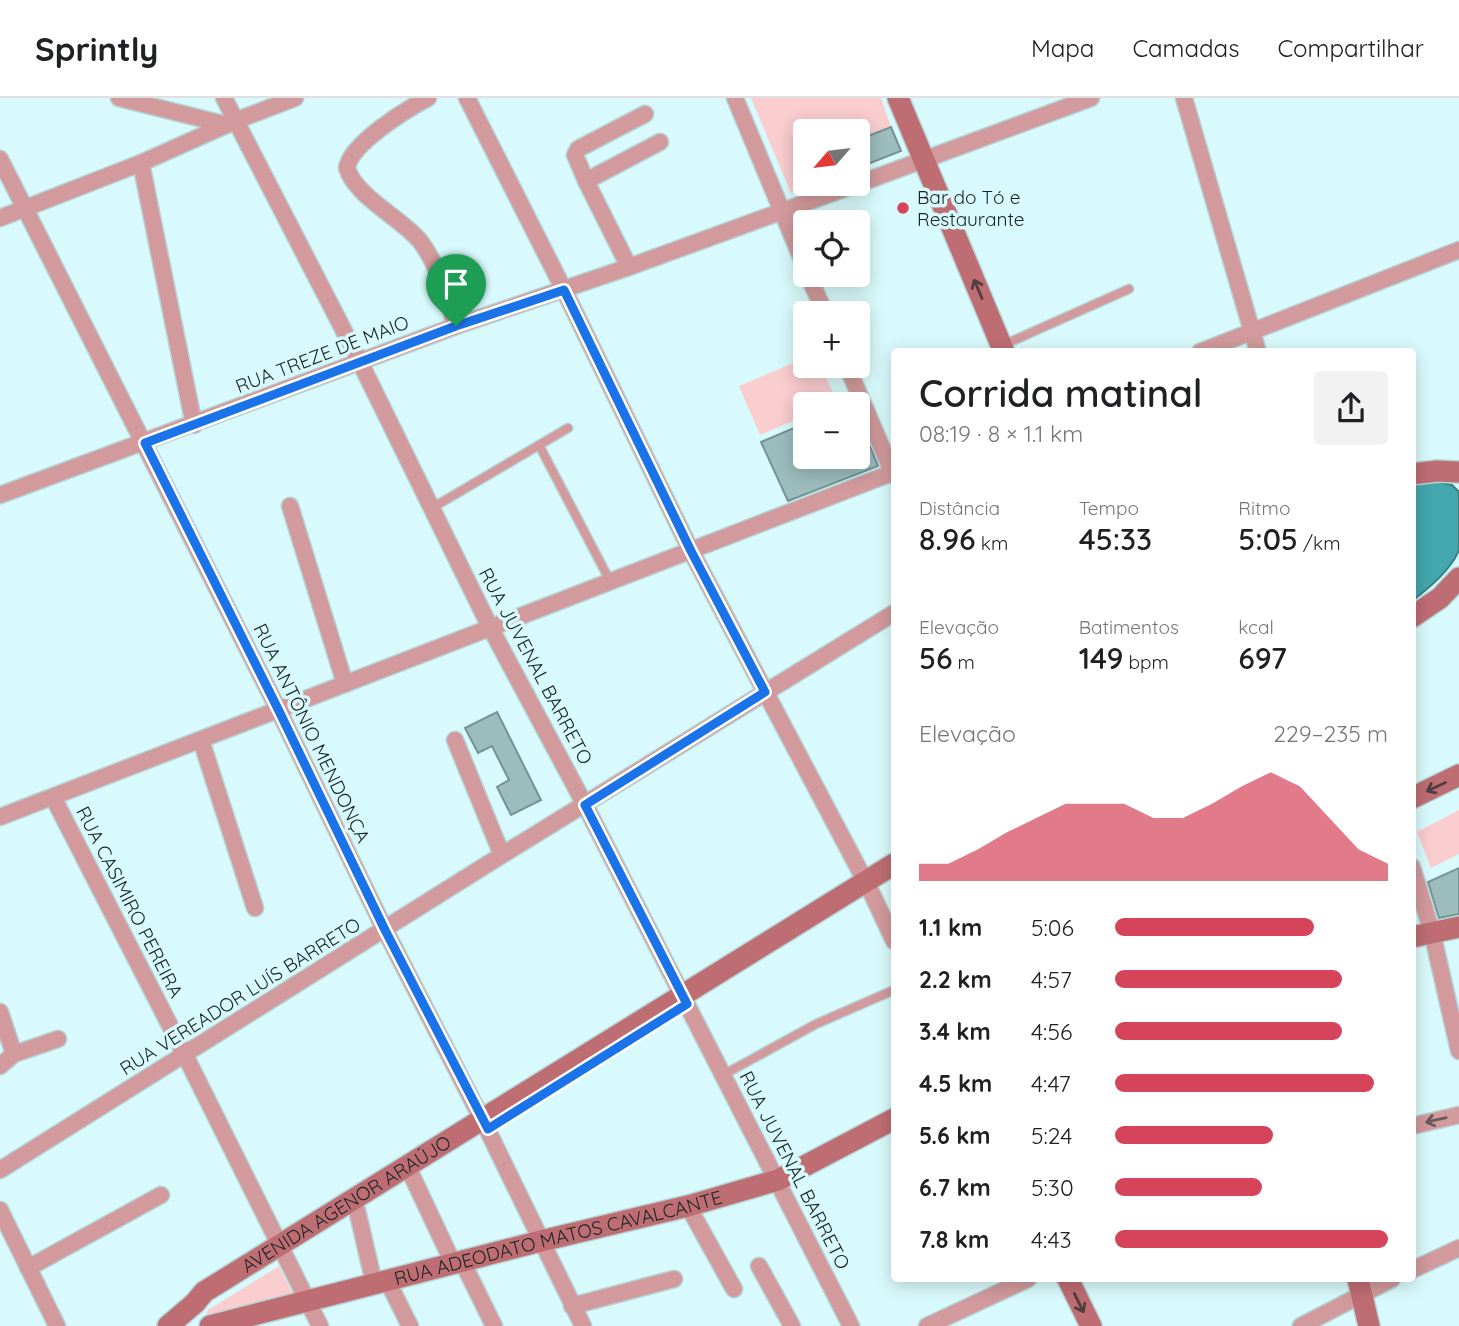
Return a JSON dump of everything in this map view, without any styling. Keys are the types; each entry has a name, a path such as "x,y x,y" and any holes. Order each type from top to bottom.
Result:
{"street":[{"path":"119,98 231,123"},
{"name":"RUA JUVENAL BARRETO","path":"224,98 231,123 360,362 490,627 585,805 851,1326"},
{"path":"0,218 141,163 295,98"},
{"path":"428,98 398,116 373,136 352,156 347,168 352,179 364,192 409,229 426,250 456,326"},
{"path":"467,98 691,551 891,935"},
{"path":"736,98 793,240"},
{"path":"898,98 1003,348"},
{"name":"RUA TREZE DE MAIO","path":"870,179 1056,103 1091,98"},
{"path":"1184,98 1257,348"},
{"path":"629,267 575,155 578,149 645,114"},
{"path":"586,181 660,142"},
{"name":"RUA ANTÔNIO MENDONÇA","path":"0,159 145,443 385,930 484,1124 541,1241 575,1319"},
{"path":"141,163 194,425"},
{"name":"RUA TREZE DE MAIO","path":"0,495 456,326 824,196"},
{"path":"1210,348 1459,250"},
{"path":"852,378 891,466"},
{"path":"1416,474 1459,472"},
{"path":"0,817 891,474"},
{"path":"290,506 345,684"},
{"path":"1416,614 1440,598 1459,578"},
{"name":"RUA VEREADOR LUÍS BARRETO","path":"0,1170 891,615"},
{"path":"201,740 255,908"},
{"path":"455,740 502,855"},
{"path":"1416,796 1459,775"},
{"name":"RUA CASIMIRO PEREIRA","path":"53,797 186,1055 320,1326"},
{"name":"AVENIDA AGENOR ARAÚJO","path":"168,1326 195,1303 208,1300 484,1124 868,887 891,867"},
{"name":"AVENIDA AGENOR ARAÚJO","path":"868,887 891,879"},
{"path":"1416,894 1422,934 1459,1051"},
{"path":"1422,934 1459,928"},
{"path":"0,1012 14,1054"},
{"path":"0,1066 14,1054 58,1039"},
{"path":"1416,1125 1459,1115"},
{"name":"RUA ADEODATO MATOS CAVALCANTE","path":"210,1326 380,1281 688,1206 778,1180 891,1121"},
{"name":"AVENIDA AGENOR ARAÚJO","path":"283,1251 412,1176 484,1124"},
{"path":"412,1176 494,1326"},
{"path":"28,1268 161,1195"},
{"path":"688,1206 734,1289"},
{"path":"0,1210 7,1239 28,1268 57,1326"},
{"path":"357,1210 380,1281 410,1326"},
{"path":"1416,1268 1459,1248"},
{"path":"758,1266 792,1326"},
{"path":"575,1319 674,1279"},
{"path":"927,1326 1022,1282"},
{"path":"1069,1282 1091,1326"},
{"path":"1301,1326 1360,1287 1380,1282"},
{"path":"1360,1287 1369,1326"}],"lane":[{"path":"1005,348 1129,289"},
{"path":"432,508 568,428"},
{"path":"539,445 610,581"},
{"path":"723,1075 816,1024 891,990"}],"shaded area":[{"path":"751,98 881,98 891,127 870,135 870,119 793,119 791,193"},
{"path":"793,363 793,378 826,378 833,392 793,392 793,421 760,435 739,386"},
{"path":"1459,810 1459,854 1431,868 1417,832"},
{"path":"279,1266 293,1294 211,1317 206,1314 208,1310"}],"water":[{"path":"1430,480 1452,485 1459,492 1459,550 1445,571 1416,598 1416,485"}],"building":[{"path":"891,127 901,151 870,163 870,135"},
{"path":"793,428 793,469 870,469 870,446 878,466 788,501 761,442"},
{"path":"497,712 541,800 511,815 497,787 509,780 492,746 478,753 465,728"},
{"path":"1459,868 1459,914 1439,918 1428,882"}],"place":[{"name":"Bar do Tó e Restaurante","path":"903,208"}],"route":[{"path":"564,290 691,551 765,692 585,805 687,1004 488,1129 385,930 145,443 456,326 564,290"}]}
